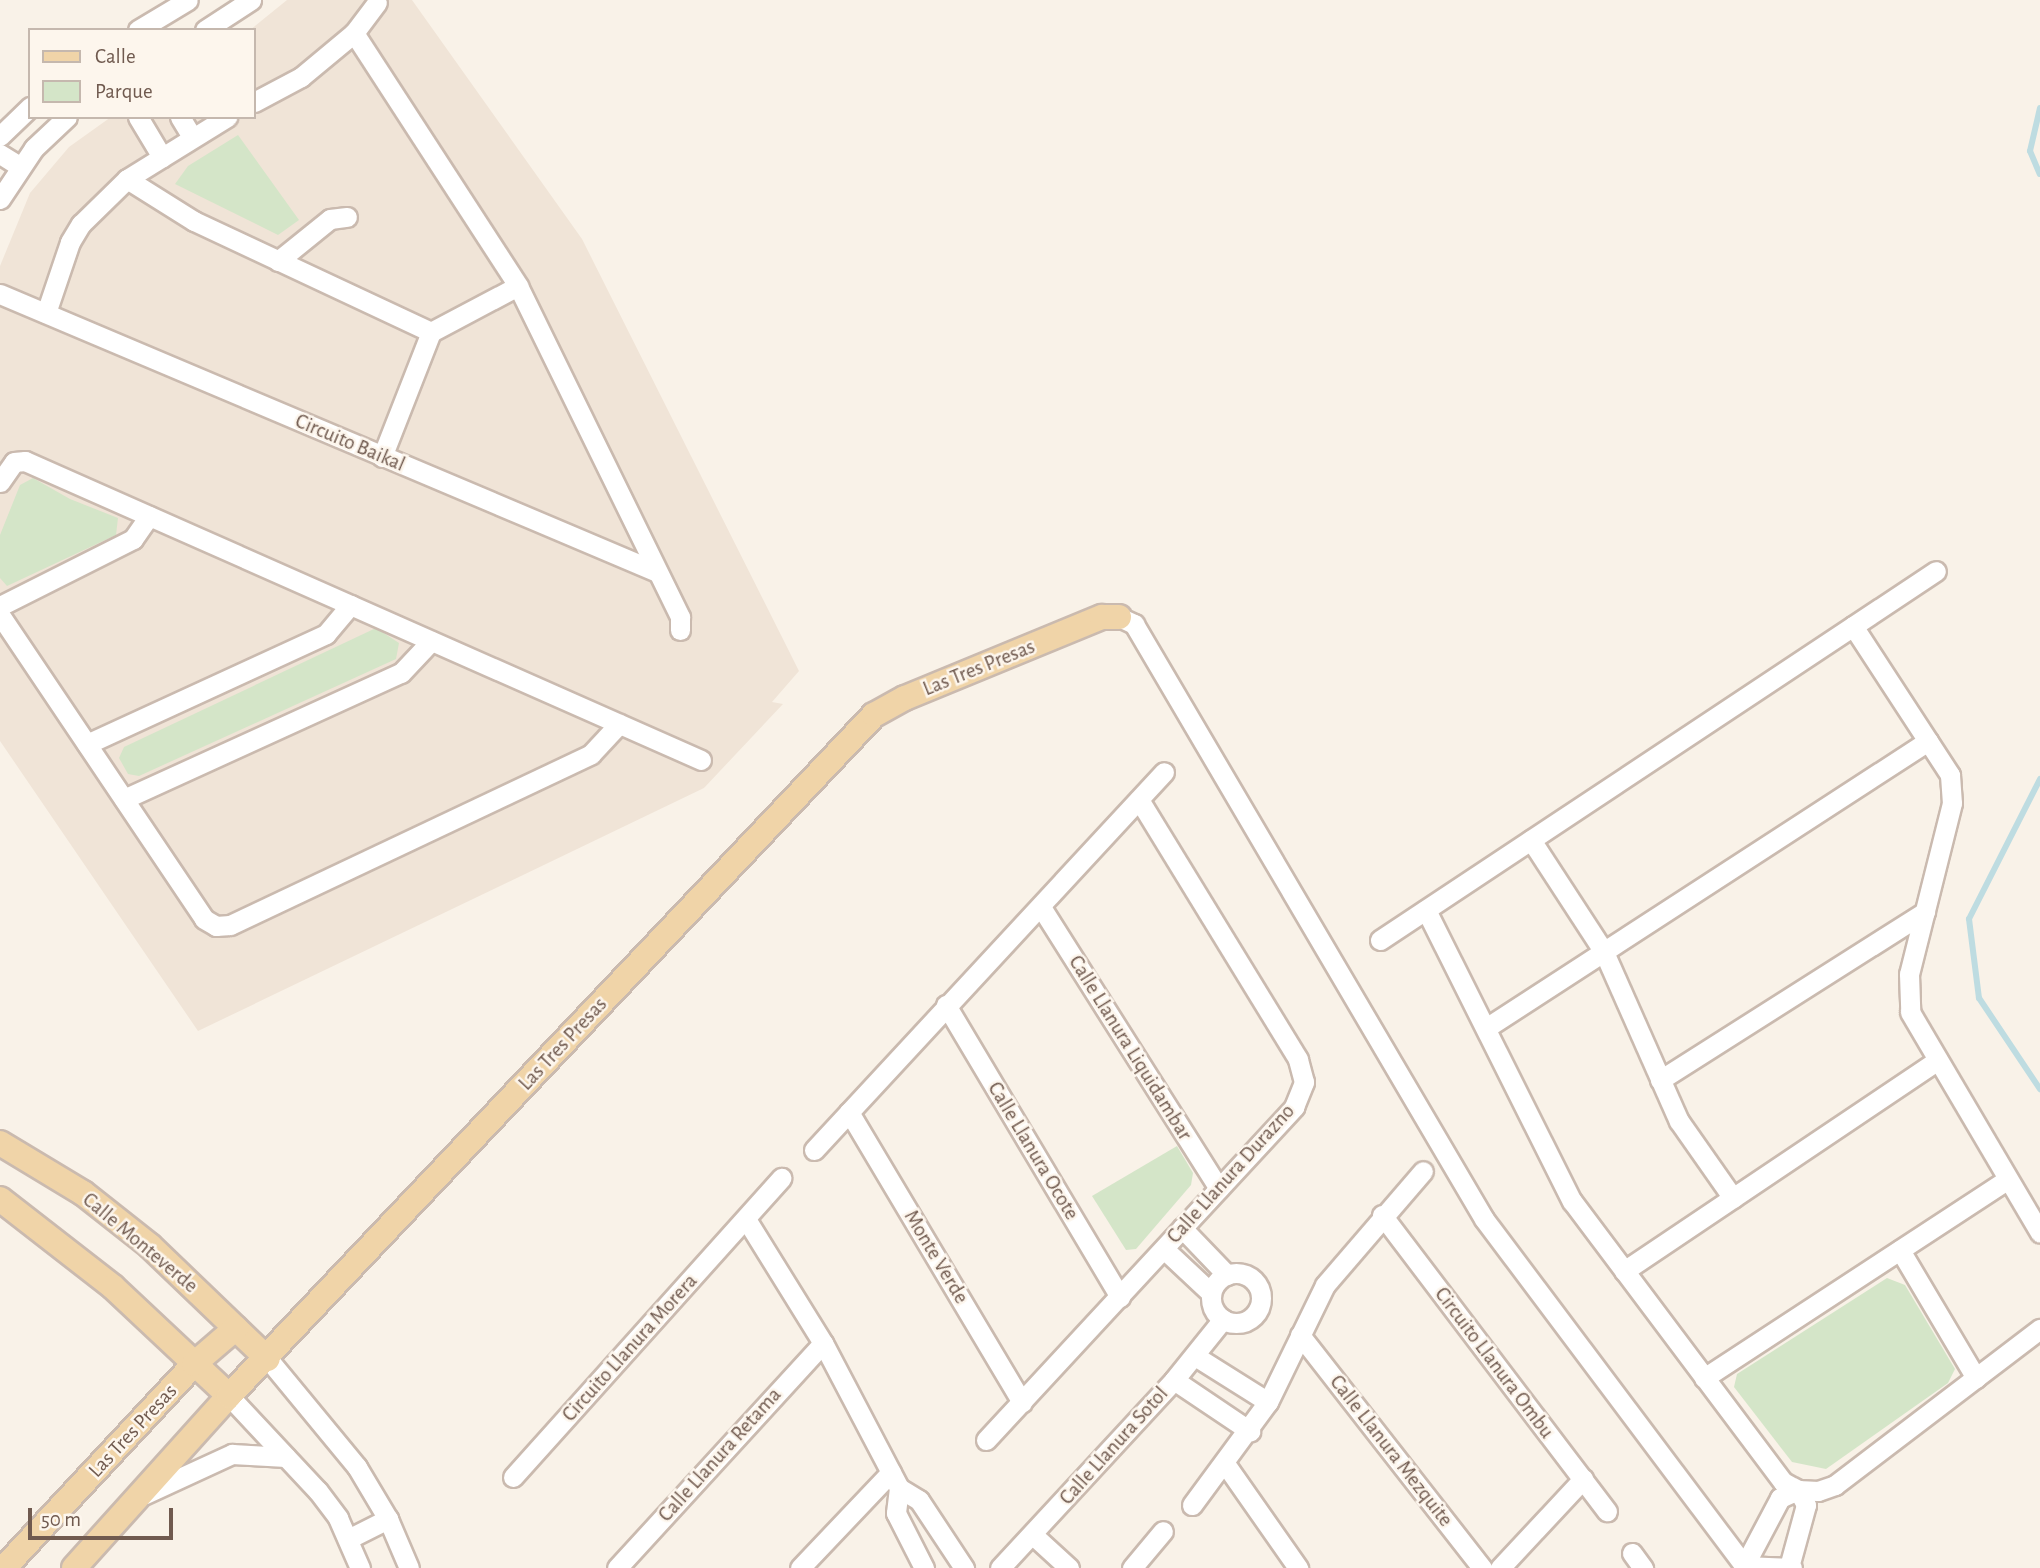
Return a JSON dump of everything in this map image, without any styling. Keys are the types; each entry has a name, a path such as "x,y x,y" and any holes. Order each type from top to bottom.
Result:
{"main road":[{"name":"Las Tres Presas","path":"74,1568 229,1396 268,1359 874,715 905,698 1102,617 1119,617"},
{"name":"Calle Monteverde","path":"0,1143 102,1208 150,1246 268,1359"},
{"path":"0,1199 104,1279 229,1396"},
{"name":"Las Tres Presas","path":"4,1568 194,1364 236,1328"}],"street":[{"path":"141,28 188,0"},
{"path":"208,28 251,0"},
{"path":"256,101 301,76 354,33 377,3"},
{"path":"354,33 517,286 680,617 680,631"},
{"path":"0,136 28,109"},
{"path":"0,199 19,166 65,119"},
{"path":"139,119 162,157"},
{"path":"181,119 192,136"},
{"path":"46,313 70,242 82,223 127,179 192,136 223,119"},
{"path":"0,154 19,166"},
{"path":"127,179 194,221 431,332"},
{"path":"278,261 330,219 347,216"},
{"path":"382,457 431,332 517,286"},
{"name":"Circuito Baikal","path":"0,294 655,570"},
{"path":"0,482 14,462 26,461 701,760"},
{"path":"0,606 134,539 149,516"},
{"path":"1380,940 1936,571"},
{"path":"87,744 326,634 350,605"},
{"path":"0,615 204,919 216,926 230,925 591,754 619,724"},
{"path":"1119,617 1134,624 1484,1219 1745,1567"},
{"path":"1853,626 1950,775 1952,803 1909,974 1910,1012 2040,1233"},
{"path":"124,799 401,673 431,641"},
{"path":"1486,1028 1928,741"},
{"path":"814,1150 1164,772"},
{"name":"Calle Llanura Durazno","path":"986,1440 1294,1107 1304,1082 1298,1059 1139,800"},
{"path":"1531,840 1604,952 1679,1121 1733,1198"},
{"name":"Calle Llanura Liquidambar","path":"1041,907 1219,1189"},
{"path":"1426,909 1572,1201 1772,1469 1798,1490 1806,1505 1791,1568 1745,1567"},
{"path":"1660,1080 1925,912"},
{"name":"Calle Llanura Ocote","path":"946,1005 1120,1297"},
{"path":"1624,1271 1938,1060"},
{"name":"Monte Verde","path":"849,1112 1022,1402"},
{"path":"1192,1505 1226,1465 1268,1402 1325,1284 1382,1215 1423,1171"},
{"name":"Circuito Llanura Morera","path":"513,1477 781,1178"},
{"path":"1704,1378 2008,1179"},
{"name":"Circuito Llanura Ombu","path":"1382,1215 1607,1511"},
{"path":"747,1219 823,1343 895,1480 919,1500 964,1568"},
{"path":"1164,1249 1211,1293 1213,1308 1223,1319 1248,1320 1262,1300 1251,1277 1227,1275 1182,1228"},
{"path":"1900,1250 1976,1378"},
{"path":"1211,1293 1227,1275"},
{"name":"Calle Llanura Sotol","path":"1007,1566 1195,1356 1223,1319"},
{"path":"1745,1567 1780,1498 1798,1490 1818,1491 1835,1485 2040,1329"},
{"name":"Calle Llanura Mezquite","path":"1300,1335 1482,1568"},
{"name":"Calle Llanura Retama","path":"617,1568 823,1343"},
{"path":"1195,1356 1268,1402"},
{"path":"268,1359 357,1467 388,1519 409,1568"},
{"path":"1174,1380 1250,1431"},
{"path":"229,1396 318,1491 348,1539 360,1568"},
{"path":"138,1497 232,1454 286,1457"},
{"path":"1226,1465 1298,1568"},
{"path":"1500,1568 1583,1479"},
{"path":"800,1568 895,1480"},
{"path":"895,1480 896,1513 924,1568"},
{"path":"348,1539 388,1519"},
{"path":"1132,1568 1163,1531"},
{"path":"1033,1535 1069,1568"}],"shaded area":[{"path":"287,0 412,0 582,239 799,671 772,702 783,704 704,788 198,1031 0,741 0,266 30,193 69,147 108,119 256,119 256,28 252,28"}],"green space":[{"path":"238,135 299,220 278,235 175,184 188,166"},
{"path":"33,478 70,499 118,518 116,535 7,586 0,578 0,535 20,485"},
{"path":"376,628 399,643 396,659 139,776 128,774 119,758 124,747"},
{"path":"1177,1146 1193,1173 1191,1185 1136,1249 1126,1250 1092,1196"},
{"path":"1887,1278 1905,1285 1955,1369 1948,1383 1826,1469 1792,1462 1734,1387 1737,1374"}],"waterway":[{"path":"2040,108 2030,151 2040,174"},
{"path":"2040,779 1969,919 1979,998 2040,1089"}]}
